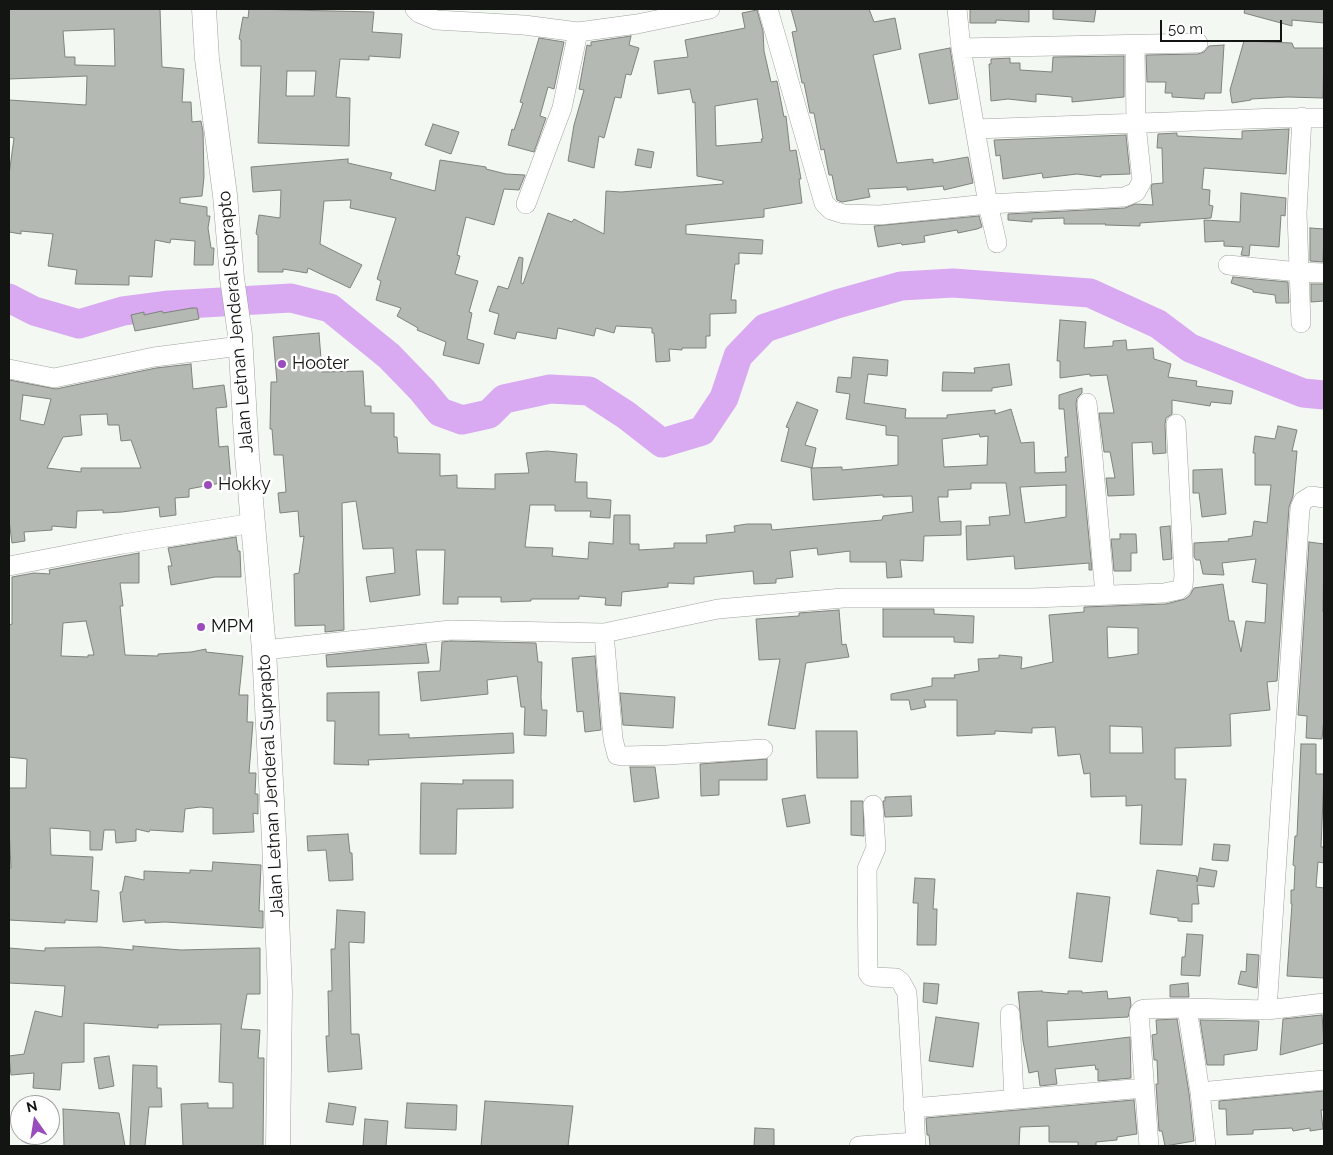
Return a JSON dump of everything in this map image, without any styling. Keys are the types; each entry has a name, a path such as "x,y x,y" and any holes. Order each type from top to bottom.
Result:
{"main road":[{"name":"Jalan Letnan Jenderal Suprapto","path":"204,9 207,59 226,195 232,278 240,341 264,650 280,992 278,1146"}],"street":[{"path":"415,9 436,20 524,25 578,32 637,24 710,9"},
{"path":"768,9 824,203 831,210 844,214 880,215 988,204 1124,197 1136,192 1142,181 1136,124 1135,45"},
{"path":"956,9 988,204 997,243"},
{"path":"526,204 562,108 578,32"},
{"path":"961,48 1198,43"},
{"path":"1302,118 1297,213 1302,323"},
{"path":"975,129 1324,118"},
{"path":"1228,265 1324,273"},
{"path":"9,369 54,378 240,341"},
{"path":"1086,403 1094,458 1105,595"},
{"path":"264,650 451,630 604,633 718,609 843,598 1034,598 1164,593 1178,590 1184,586 1176,424"},
{"path":"1267,1010 1300,508 1303,501 1311,496 1324,498"},
{"path":"9,566 123,544 253,523"},
{"path":"604,633 617,755 667,755 764,749"},
{"path":"859,1146 916,1144 907,993 896,978 874,977 868,973 867,869 876,848 873,805"},
{"path":"1149,1146 1139,1013 1141,1010 1187,1008 1267,1010 1324,1003"},
{"path":"1187,1008 1206,1146"},
{"path":"1010,1014 1014,1099"},
{"path":"1200,1092 1324,1080"},
{"path":"913,1108 1144,1088"}],"building":[{"path":"9,9 160,9 162,67 184,69 182,102 191,102 192,122 201,121 203,132 204,177 202,196 180,198 180,203 207,207 207,216 210,216 208,228 211,248 214,248 213,265 194,265 195,241 171,239 170,243 155,240 152,277 129,276 129,285 75,284 77,270 48,266 53,234 21,231 21,234 9,232 9,175 14,138 9,137 9,100 86,105 87,76 9,79","holes":["114,29 115,66 75,65 75,57 65,57 63,31"]},
{"path":"249,9 374,12 372,32 402,34 400,58 369,56 369,60 340,59 336,97 350,98 349,146 258,143 261,66 241,66 241,40 239,39 243,17 248,18","holes":["287,71 316,71 314,96 286,96"]},
{"path":"791,9 869,9 874,22 895,18 901,49 873,55 897,163 933,159 933,163 968,157 973,183 944,190 943,186 907,190 907,187 868,189 870,197 842,202 837,200 832,175 829,175 824,149 821,150 814,113 810,113 804,83 802,83 792,32 797,31"},
{"path":"970,9 1029,9 1029,22 996,20 996,23 970,23"},
{"path":"1053,9 1096,9 1094,22 1053,19"},
{"path":"1245,9 1324,9 1324,23 1292,20 1292,26 1244,13"},
{"path":"757,10 763,31 764,51 771,82 777,81 784,117 786,116 790,151 796,150 801,179 799,179 802,203 764,209 764,217 686,225 686,234 763,240 762,254 739,253 739,264 735,264 731,300 736,300 736,313 710,314 710,336 706,336 706,348 669,349 670,361 656,362 652,328 616,326 614,333 596,328 594,336 558,328 556,339 517,332 515,339 494,334 499,314 489,311 498,286 508,289 519,257 523,258 521,283 523,284 548,213 572,222 574,219 604,234 606,191 621,192 723,184 723,181 697,176 695,102 693,103 690,89 658,94 654,61 688,57 685,40 745,28 742,13","holes":["757,99 763,139 761,139 762,142 716,146 715,106"]},
{"path":"631,36 629,45 639,48 631,75 626,74 621,98 615,97 604,138 599,136 594,168 568,161 574,125 584,90 579,89 587,45 591,46 591,42"},
{"path":"539,38 564,42 554,89 548,87 540,116 546,118 534,152 508,145 512,129 514,130 523,103 520,102"},
{"path":"1244,41 1292,43 1294,48 1324,48 1323,98 1251,99 1232,103 1230,90"},
{"path":"1224,45 1221,93 1205,93 1204,99 1172,97 1172,93 1165,93 1166,82 1147,82 1146,55 1198,54 1204,52 1209,46"},
{"path":"950,48 958,99 929,104 919,54"},
{"path":"1124,56 1124,97 1072,102 1072,97 1036,94 1036,102 1008,99 991,101 989,64 991,64 991,59 1010,58 1010,63 1020,63 1020,70 1052,72 1053,57"},
{"path":"433,124 459,132 451,154 425,145"},
{"path":"1289,129 1286,174 1204,168 1202,189 1210,190 1209,205 1213,206 1211,218 1140,223 1140,226 1064,224 1064,218 1032,219 1032,222 1008,220 1008,214 1125,208 1135,204 1153,205 1152,184 1163,183 1162,148 1157,148 1158,134 1177,133 1177,136 1242,139 1242,131"},
{"path":"1126,135 1130,174 1101,175 1101,177 1077,174 1043,178 1042,173 1003,179 1000,155 996,156 994,140"},
{"path":"638,149 654,152 651,168 635,165"},
{"path":"348,159 348,163 392,173 390,179 435,191 440,160 486,167 486,169 506,174 525,175 519,190 504,189 494,225 466,217 457,255 460,256 455,274 478,281 469,312 472,313 467,339 484,344 479,364 443,355 446,342 417,330 418,328 397,316 401,308 376,300 381,281 377,279 396,218 350,208 351,200 324,201 320,244 362,265 350,288 308,268 307,273 283,269 283,272 258,272 258,235 256,234 259,215 280,218 281,190 253,192 251,167"},
{"path":"1241,193 1286,198 1285,216 1281,215 1279,247 1250,245 1249,256 1241,255 1243,247 1224,246 1224,241 1205,242 1204,220 1240,222"},
{"path":"979,216 982,227 977,229 958,233 957,230 924,236 925,242 902,245 901,243 878,247 874,226"},
{"path":"1310,228 1324,229 1323,262 1310,261"},
{"path":"1233,277 1288,282 1289,303 1276,303 1275,295 1253,292 1253,290 1231,283"},
{"path":"1311,284 1324,284 1324,301 1311,302"},
{"path":"197,308 199,319 135,331 131,315 144,312 144,315 162,311 163,313"},
{"path":"1060,320 1086,322 1084,348 1113,346 1113,341 1126,340 1127,350 1153,348 1154,359 1171,364 1168,377 1197,381 1196,386 1233,391 1231,404 1211,402 1210,406 1172,400 1172,414 1166,418 1165,424 1166,453 1153,454 1152,442 1132,443 1134,495 1108,496 1106,478 1115,478 1110,452 1104,452 1099,413 1114,413 1107,375 1090,376 1090,374 1060,378 1060,361 1057,361"},
{"path":"319,333 322,372 363,371 365,406 371,406 371,413 394,413 394,437 397,437 398,453 440,454 440,476 457,475 457,488 495,489 495,474 529,473 526,453 547,451 577,454 575,482 587,482 587,498 611,500 610,518 590,517 591,511 555,511 555,505 530,505 525,547 553,548 552,556 588,559 589,542 613,544 614,515 630,515 630,544 639,544 639,550 674,548 674,543 707,543 706,535 735,532 734,526 747,524 771,524 772,530 882,520 883,516 913,512 912,496 883,497 883,495 813,500 811,468 842,467 842,470 898,465 898,436 886,435 886,426 846,419 850,394 836,392 838,377 851,378 853,357 888,360 887,376 868,374 864,403 906,409 905,418 947,418 947,415 995,410 995,414 1011,409 1021,443 1034,442 1035,473 1066,472 1065,457 1068,457 1064,409 1059,409 1059,395 1082,388 1082,393 1077,398 1076,404 1092,570 1089,570 1089,563 1015,569 1014,556 967,560 966,526 990,525 989,517 1010,515 1006,483 971,483 971,489 948,490 948,497 938,497 940,522 961,521 961,535 924,536 923,561 900,560 902,577 887,578 886,562 850,562 850,551 818,555 817,548 790,551 793,577 776,579 776,583 754,584 753,571 694,577 694,584 668,583 668,587 622,592 621,606 605,605 606,598 579,596 579,599 531,599 531,601 501,602 501,597 458,597 458,604 443,604 445,550 416,550 420,595 370,602 366,577 395,573 393,548 363,549 356,501 342,503 344,630 325,632 325,625 295,626 294,574 299,573 304,536 300,537 298,511 280,513 278,493 286,492 283,455 274,455 272,429 270,429 271,382 277,382 273,337","holes":["979,434 980,437 988,436 987,465 944,467 942,439","1066,485 1066,517 1025,523 1020,487"]},
{"path":"191,364 193,389 224,385 227,407 216,408 219,447 228,446 231,481 189,489 189,497 175,498 176,515 160,517 159,507 103,513 103,510 77,511 76,528 52,526 52,530 24,532 25,541 12,543 9,520 9,380 56,389 156,368","holes":["23,395 51,399 44,425 20,420","107,414 108,425 119,425 121,441 131,440 141,468 81,468 81,472 47,468 63,437 82,435 80,415"]},
{"path":"1009,364 1012,385 992,388 992,391 942,391 943,372 975,373 974,368"},
{"path":"797,402 818,410 805,445 816,448 812,468 781,461 789,428 786,427"},
{"path":"1278,426 1297,430 1292,451 1297,451 1293,496 1289,507 1277,681 1267,682 1270,710 1230,714 1231,746 1175,748 1175,779 1186,779 1182,845 1140,844 1142,805 1126,806 1126,796 1091,797 1090,773 1084,774 1080,754 1058,756 1055,727 1032,728 1032,733 995,731 995,734 957,736 957,700 924,700 926,707 911,710 909,700 891,700 891,694 932,686 932,678 955,678 954,675 979,671 978,659 999,658 999,655 1022,657 1021,669 1053,662 1049,615 1084,612 1084,607 1166,604 1185,599 1194,588 1223,584 1229,621 1234,621 1241,652 1246,621 1265,623 1267,584 1252,582 1256,559 1222,563 1224,575 1203,574 1200,560 1196,560 1194,557 1194,543 1229,541 1228,539 1252,536 1254,521 1267,523 1271,485 1255,485 1255,453 1253,453 1255,436 1275,439","holes":["1108,627 1138,628 1138,654 1108,658","1110,726 1142,727 1143,753 1110,753"]},
{"path":"1222,469 1226,514 1202,517 1199,493 1193,493 1193,470"},
{"path":"1170,526 1172,559 1163,560 1160,527"},
{"path":"1120,534 1136,534 1137,553 1131,553 1131,571 1114,571 1111,539 1120,539"},
{"path":"236,537 238,551 240,551 241,577 215,577 171,585 168,566 172,566 168,548"},
{"path":"1309,542 1324,544 1324,718 1322,739 1306,738 1307,716 1298,715"},
{"path":"139,553 139,583 120,583 123,606 120,606 125,655 158,656 158,654 206,649 206,652 243,656 239,695 248,695 247,722 253,722 249,773 256,773 255,794 258,794 258,814 253,813 254,832 213,834 213,808 200,807 185,809 183,832 150,830 149,832 136,829 136,841 116,843 115,830 104,830 102,850 90,850 90,831 50,828 51,855 93,857 91,890 99,891 97,922 65,920 65,923 9,920 9,868 11,868 9,788 26,788 27,759 9,757 9,625 12,624 12,577 34,573 50,574 49,570","holes":["86,621 94,655 88,655 88,657 61,656 63,623"]},
{"path":"883,609 934,609 934,614 974,616 973,643 954,642 954,637 883,637"},
{"path":"839,610 842,645 846,644 849,657 806,663 795,729 768,725 780,659 759,660 756,619 799,616 799,613"},
{"path":"442,642 536,643 538,662 542,662 541,698 542,710 547,710 546,736 524,735 525,707 521,707 517,676 487,680 488,694 421,701 418,672 440,671"},
{"path":"426,644 429,663 327,667 326,655"},
{"path":"595,656 601,730 585,732 583,711 577,712 572,658"},
{"path":"379,692 379,735 409,734 409,738 513,733 514,753 368,760 369,765 334,764 335,721 327,721 327,693"},
{"path":"620,693 675,697 673,728 623,725"},
{"path":"816,731 857,731 858,778 817,778"},
{"path":"1301,744 1316,744 1316,774 1324,774 1321,847 1324,847 1324,863 1318,862 1316,887 1324,888 1324,978 1287,976 1292,904 1291,890 1294,890 1295,866 1293,865 1295,836 1297,836"},
{"path":"767,759 767,780 719,780 719,795 701,796 700,764"},
{"path":"630,767 655,767 659,798 634,802"},
{"path":"463,780 513,780 513,808 457,809 456,854 420,854 421,783 463,784"},
{"path":"805,795 810,823 787,827 782,799"},
{"path":"911,796 912,816 885,817 883,801 885,801 885,797"},
{"path":"851,801 863,801 864,836 851,835"},
{"path":"348,834 350,853 352,853 353,880 329,881 326,850 308,851 307,836"},
{"path":"1214,844 1230,845 1228,861 1212,860"},
{"path":"213,862 261,865 259,911 263,911 263,928 165,922 145,923 145,920 123,922 120,892 122,892 125,876 144,880 144,871 190,873 190,870 212,871"},
{"path":"1200,868 1217,871 1214,887 1197,885 1199,904 1192,904 1192,922 1178,921 1178,918 1150,914 1157,870 1197,876 1197,882"},
{"path":"915,878 935,879 933,909 937,909 936,945 917,945 918,903 913,903"},
{"path":"1077,893 1110,897 1102,962 1069,958"},
{"path":"337,910 365,912 364,943 349,942 351,1034 359,1034 362,1069 328,1072 326,1036 329,1036 328,991 332,991 331,949 335,949"},
{"path":"1187,934 1203,935 1200,976 1181,975 1182,957 1185,957"},
{"path":"133,946 181,950 260,948 260,994 247,994 241,1029 260,1030 258,1058 264,1058 263,1146 183,1146 181,1104 208,1103 208,1108 233,1108 233,1083 219,1082 221,1024 158,1025 158,1028 84,1023 84,1062 62,1063 60,1090 33,1088 34,1073 11,1075 9,1056 24,1054 35,1011 62,1017 65,986 9,983 9,948 45,951 45,948 100,947 133,950"},
{"path":"1247,954 1259,955 1257,988 1238,984 1241,971 1246,972"},
{"path":"924,983 939,984 937,1004 923,1002"},
{"path":"1188,983 1189,997 1170,997 1170,985"},
{"path":"1042,991 1068,994 1068,991 1082,991 1082,993 1107,991 1108,999 1130,997 1131,1005 1128,1017 1047,1021 1048,1047 1130,1037 1131,1078 1098,1081 1098,1069 1096,1070 1095,1065 1055,1069 1057,1084 1040,1086 1038,1071 1029,1073 1023,1041 1018,992"},
{"path":"1322,1015 1324,1043 1280,1055 1283,1019"},
{"path":"936,1017 979,1023 973,1067 929,1061"},
{"path":"1177,1019 1189,1093 1194,1141 1165,1146 1162,1131 1159,1131 1156,1084 1158,1084 1157,1060 1154,1060 1152,1035 1157,1034 1156,1020"},
{"path":"1200,1020 1259,1021 1257,1050 1224,1055 1224,1065 1207,1065"},
{"path":"109,1056 114,1086 99,1089 94,1058"},
{"path":"133,1065 157,1066 157,1088 161,1088 162,1107 149,1107 145,1146 130,1146"},
{"path":"1324,1091 1324,1110 1321,1110 1323,1129 1310,1131 1310,1128 1293,1131 1292,1128 1253,1130 1253,1134 1227,1135 1226,1109 1219,1109 1219,1101"},
{"path":"1134,1100 1137,1134 1117,1137 1117,1140 1096,1142 1096,1146 1078,1146 1078,1142 1049,1142 1049,1126 1020,1127 1019,1146 930,1146 929,1135 927,1135 926,1118"},
{"path":"485,1101 573,1106 568,1146 481,1146"},
{"path":"329,1103 356,1107 353,1125 326,1122"},
{"path":"407,1103 457,1105 456,1130 405,1128"},
{"path":"63,1109 119,1113 125,1146 64,1146"},
{"path":"365,1119 388,1121 386,1146 363,1146"},
{"path":"755,1128 774,1129 774,1146 754,1146"}],"waterway":[{"path":"9,298 34,311 79,324 123,311 169,305 291,298 330,308 389,356 422,390 440,412 462,420 489,414 504,399 550,389 589,391 626,415 662,443 702,431 724,398 738,356 765,328 837,304 901,286 953,283 1090,293 1158,324 1190,348 1303,393 1324,395"}],"place":[{"name":"Hooter","path":"282,364"},
{"name":"Hokky","path":"208,485"},
{"name":"MPM","path":"201,627"}]}
